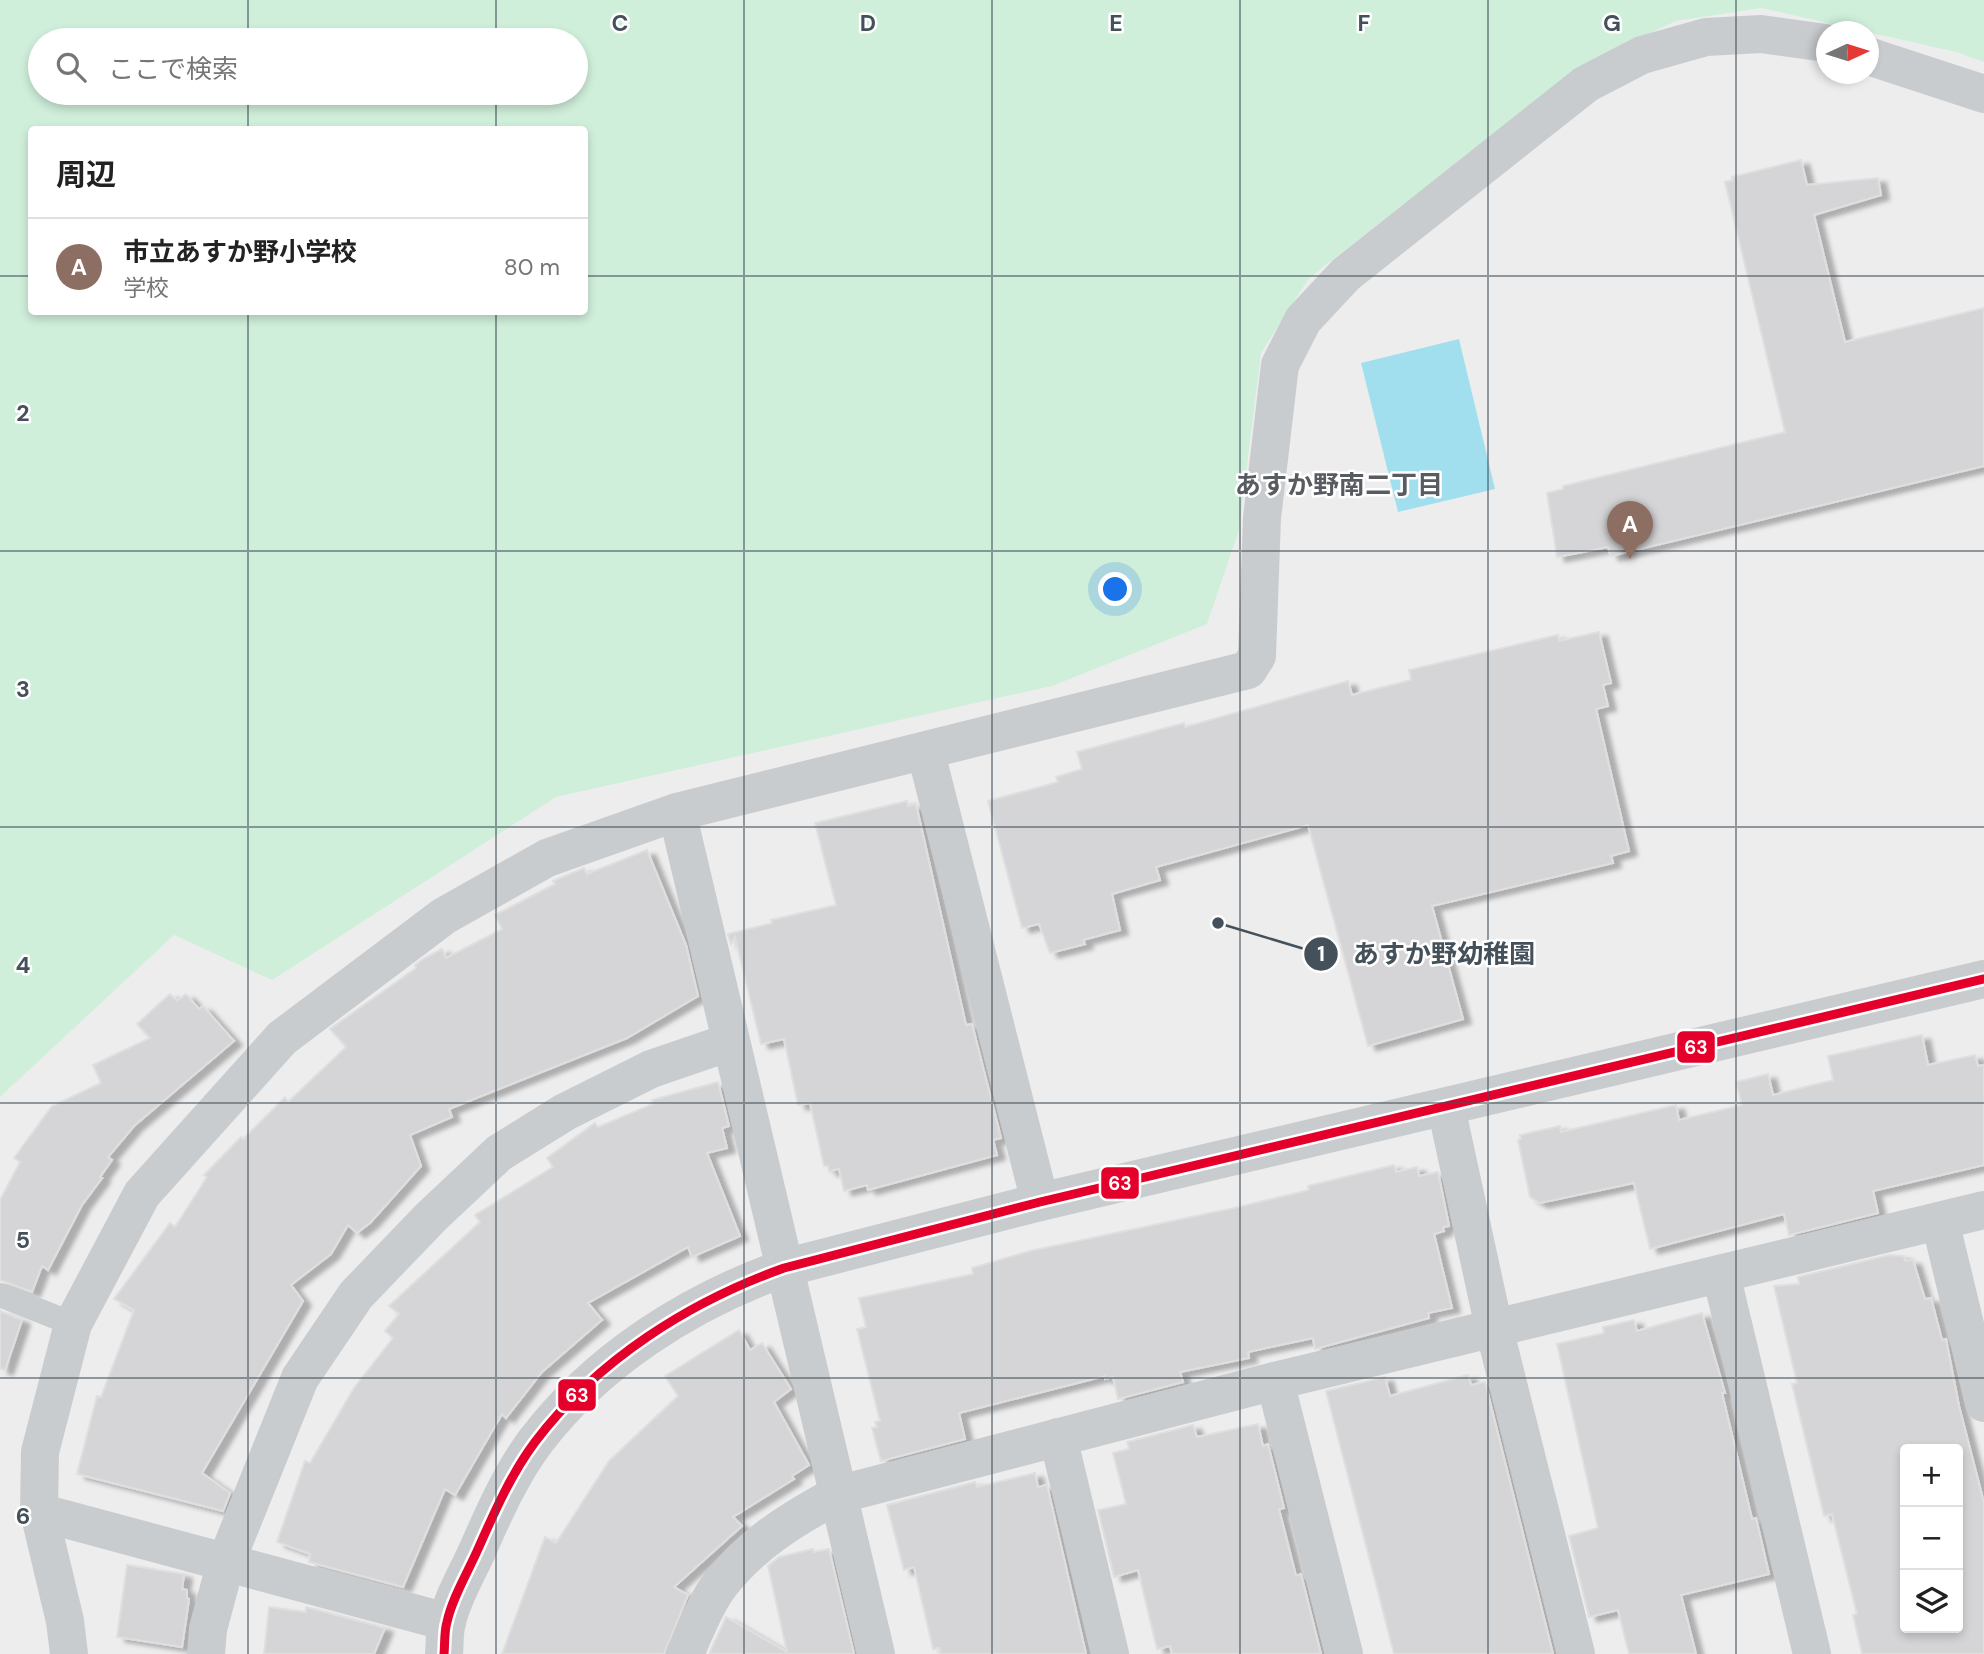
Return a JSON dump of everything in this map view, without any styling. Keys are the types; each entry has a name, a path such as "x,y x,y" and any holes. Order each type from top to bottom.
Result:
{"street":[{"path":"69,1654 65,1621 39,1512 40,1452 73,1324 142,1194 282,1038 444,916 547,858 677,812 926,753 1248,670 1257,656 1262,518 1280,365 1303,320 1346,274 1415,223 1540,119 1597,79 1642,55 1706,37 1761,33 1816,41"},
{"path":"1879,60 1984,94"},
{"path":"926,753 1040,1202"},
{"path":"677,812 876,1654"},
{"path":"39,1512 226,1562 445,1638 499,1503 534,1443 573,1398 639,1343 694,1308 744,1282 784,1268 1040,1202 1984,979"},
{"path":"206,1654 208,1629 226,1562 300,1378 356,1295 412,1236 499,1153 565,1112 651,1069 730,1042"},
{"path":"1446,1107 1494,1328 1576,1654"},
{"path":"685,1654 717,1588 754,1547 795,1518 837,1494 1275,1381 1984,1210"},
{"path":"1940,1221 1984,1403"},
{"path":"1721,1274 1812,1654"},
{"path":"1275,1381 1344,1654"},
{"path":"1058,1437 1110,1654"}],"lane":[{"path":"0,1295 73,1324"}],"green space":[{"path":"0,0 1984,0 1984,62 1956,52 1879,35 1879,21 1819,21 1761,8 1676,21 1581,66 1309,278 1261,353 1239,530 1207,624 1052,686 556,797 272,980 174,935 0,1097"}],"water":[{"path":"1459,339 1495,489 1398,512 1361,363"}],"building":[{"path":"1801,160 1807,185 1878,178 1881,195 1814,215 1845,342 1984,308 1984,466 1611,556 1608,547 1557,557 1547,493 1563,489 1563,486 1785,432 1725,182 1733,180 1732,177"},
{"path":"1599,632 1611,683 1603,685 1608,706 1596,709 1629,851 1611,856 1613,863 1432,906 1463,1019 1368,1046 1308,825 1156,867 1160,880 1112,894 1120,930 1083,940 1085,944 1050,953 1039,924 1022,928 988,801 1058,782 1056,777 1082,769 1077,752 1184,723 1185,727 1348,681 1352,695 1411,680 1409,670 1558,635 1559,641"},
{"path":"907,801 908,806 916,804 966,1025 972,1024 1001,1138 993,1140 997,1155 868,1190 867,1185 844,1191 839,1169 829,1171 828,1166 824,1166 810,1103 798,1105 784,1039 761,1044 735,937 731,944 728,934 772,923 771,920 836,905 815,823"},
{"path":"647,850 686,945 698,996 627,1038 449,1109 452,1117 410,1135 421,1166 370,1223 357,1233 348,1225 331,1254 291,1285 303,1301 202,1473 230,1493 223,1511 77,1474 97,1396 101,1397 134,1310 114,1299 170,1223 175,1227 207,1177 204,1175 285,1097 288,1102 346,1047 330,1029 416,968 415,965 423,959 442,949 446,958 502,929 495,915 555,884 553,881 584,868 587,874"},
{"path":"170,994 177,1001 186,994 199,1009 203,1006 234,1041 134,1126 108,1157 112,1160 100,1177 102,1178 82,1205 48,1270 42,1266 32,1292 0,1280 0,1200 20,1162 14,1158 52,1106 101,1083 93,1065 150,1038 137,1024"},
{"path":"1922,1035 1928,1065 1975,1055 1978,1066 1984,1065 1984,1165 1873,1191 1878,1213 1789,1235 1784,1214 1650,1249 1634,1183 1540,1203 1530,1197 1518,1140 1521,1139 1520,1135 1560,1126 1561,1132 1676,1105 1679,1120 1742,1105 1736,1082 1768,1074 1773,1095 1833,1080 1828,1056"},
{"path":"718,1082 729,1126 722,1128 727,1148 707,1153 740,1236 692,1257 688,1247 588,1303 602,1320 542,1372 506,1418 502,1414 455,1495 445,1489 403,1587 309,1562 310,1554 277,1542 305,1461 310,1463 354,1388 393,1338 385,1331 399,1314 389,1306 480,1222 475,1215 553,1167 547,1158 595,1123 598,1127 653,1104 652,1100"},
{"path":"1394,1165 1396,1172 1417,1167 1419,1176 1438,1172 1449,1226 1434,1234 1452,1308 1428,1313 1429,1318 1315,1349 1313,1338 1248,1352 1249,1358 1180,1372 1183,1382 1118,1399 1113,1377 1105,1379 1105,1376 959,1413 965,1439 881,1461 872,1428 877,1427 875,1422 880,1421 857,1329 866,1327 859,1298 973,1274 972,1268 1030,1251 1234,1208"},
{"path":"1889,1255 1904,1256 1905,1261 1913,1260 1925,1299 1931,1298 1942,1340 1946,1339 1959,1406 1984,1503 1984,1654 1862,1654 1853,1615 1857,1614 1832,1514 1824,1516 1792,1384 1797,1383 1774,1286 1799,1284 1798,1277"},
{"path":"0,1311 22,1320 5,1370 0,1369"},
{"path":"1702,1313 1725,1393 1722,1393 1752,1519 1756,1518 1769,1574 1681,1595 1696,1654 1629,1654 1618,1610 1589,1617 1569,1536 1598,1528 1557,1344 1604,1333 1603,1327 1634,1320 1637,1331"},
{"path":"739,1330 750,1350 762,1343 791,1389 774,1402 809,1465 792,1476 794,1479 733,1517 742,1526 674,1587 688,1595 664,1654 502,1654 545,1537 556,1543 609,1461 678,1396 665,1376"},
{"path":"1468,1375 1471,1385 1485,1382 1553,1654 1394,1654 1326,1391 1385,1377 1390,1396"},
{"path":"1258,1424 1263,1446 1268,1444 1284,1508 1279,1509 1296,1576 1301,1574 1321,1654 1172,1654 1170,1646 1157,1649 1138,1570 1114,1577 1098,1510 1126,1504 1113,1453 1129,1449 1127,1442 1193,1425 1197,1437"},
{"path":"1035,1473 1038,1487 1047,1485 1086,1654 940,1654 939,1648 933,1649 914,1567 904,1570 887,1505 975,1482 977,1487"},
{"path":"813,1549 814,1552 829,1549 854,1654 709,1654 726,1617 787,1652 768,1566 779,1557"},
{"path":"127,1565 184,1574 182,1589 187,1590 189,1599 182,1647 117,1637"},
{"path":"269,1607 306,1612 306,1607 385,1628 374,1654 264,1654"}],"transit line":[{"name":"63","path":"444,1654 446,1626 456,1594 518,1467 535,1442 560,1412 616,1360 680,1316 749,1282 784,1268 1040,1202 1984,979"}],"place":[{"name":"市立あすか野小学校","path":"1630,559"},
{"name":"あすか野幼稚園","path":"1218,923"}],"district":[{"name":"あすか野南二丁目","path":"1339,485"}]}
